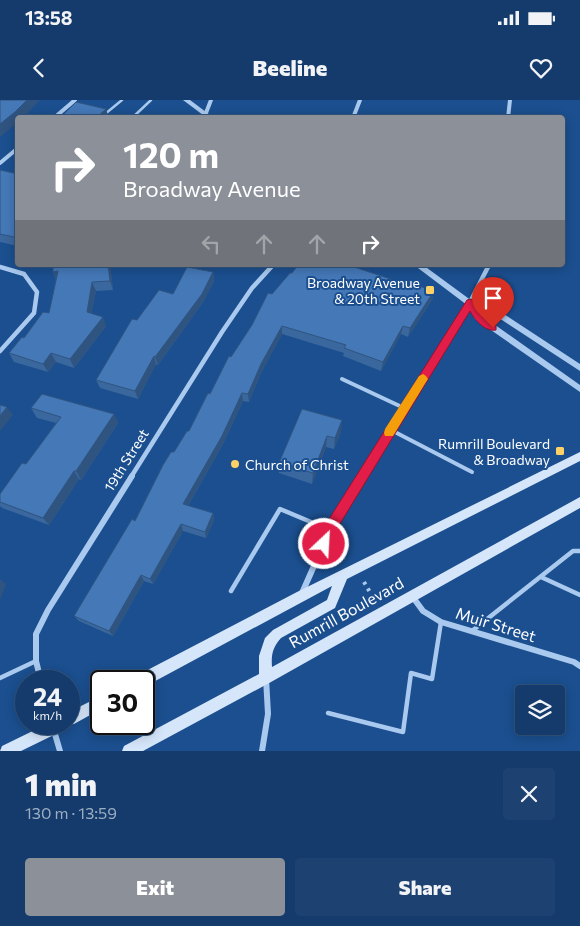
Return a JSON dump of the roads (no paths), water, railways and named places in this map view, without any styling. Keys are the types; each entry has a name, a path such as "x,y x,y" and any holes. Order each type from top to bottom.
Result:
{"main road":[{"path":"155,673 301,596 580,456"},
{"name":"Rumrill Boulevard","path":"129,751 580,502"},
{"path":"266,677 264,656 269,642 277,634 331,604 343,575"},
{"path":"7,751 37,735"}],"street":[{"path":"57,115 75,100"},
{"path":"186,100 204,115 211,100"},
{"path":"354,115 360,100"},
{"path":"508,115 510,100"},
{"path":"0,163 15,150"},
{"path":"0,267 24,274 37,292 34,313 0,350"},
{"name":"19th Street","path":"38,670 36,661 36,634 48,610 222,332 252,288 271,267"},
{"path":"421,267 470,302 484,305 580,368"},
{"path":"301,596 330,530 470,302 489,267"},
{"path":"470,302 478,317 580,388"},
{"name":"Muir Street","path":"412,595 423,610 441,622 574,662 580,666"},
{"path":"262,751 269,721 270,698 266,677"},
{"path":"57,735 60,751"}],"lane":[{"path":"105,114 122,100"},
{"path":"135,115 151,100"},
{"path":"69,105 78,107"},
{"path":"342,379 404,408"},
{"path":"391,430 472,472"},
{"path":"231,591 280,509 330,530"},
{"path":"472,631 573,551 580,551"},
{"path":"541,577 580,595"},
{"path":"328,713 402,732 411,673 432,679 441,622"},
{"path":"0,678 36,661"}],"place":[{"name":"Broadway Avenue & 20th Street","path":"430,290"},
{"name":"Rumrill Boulevard & Broadway","path":"560,451"},
{"name":"Church of Christ","path":"235,464"}]}
